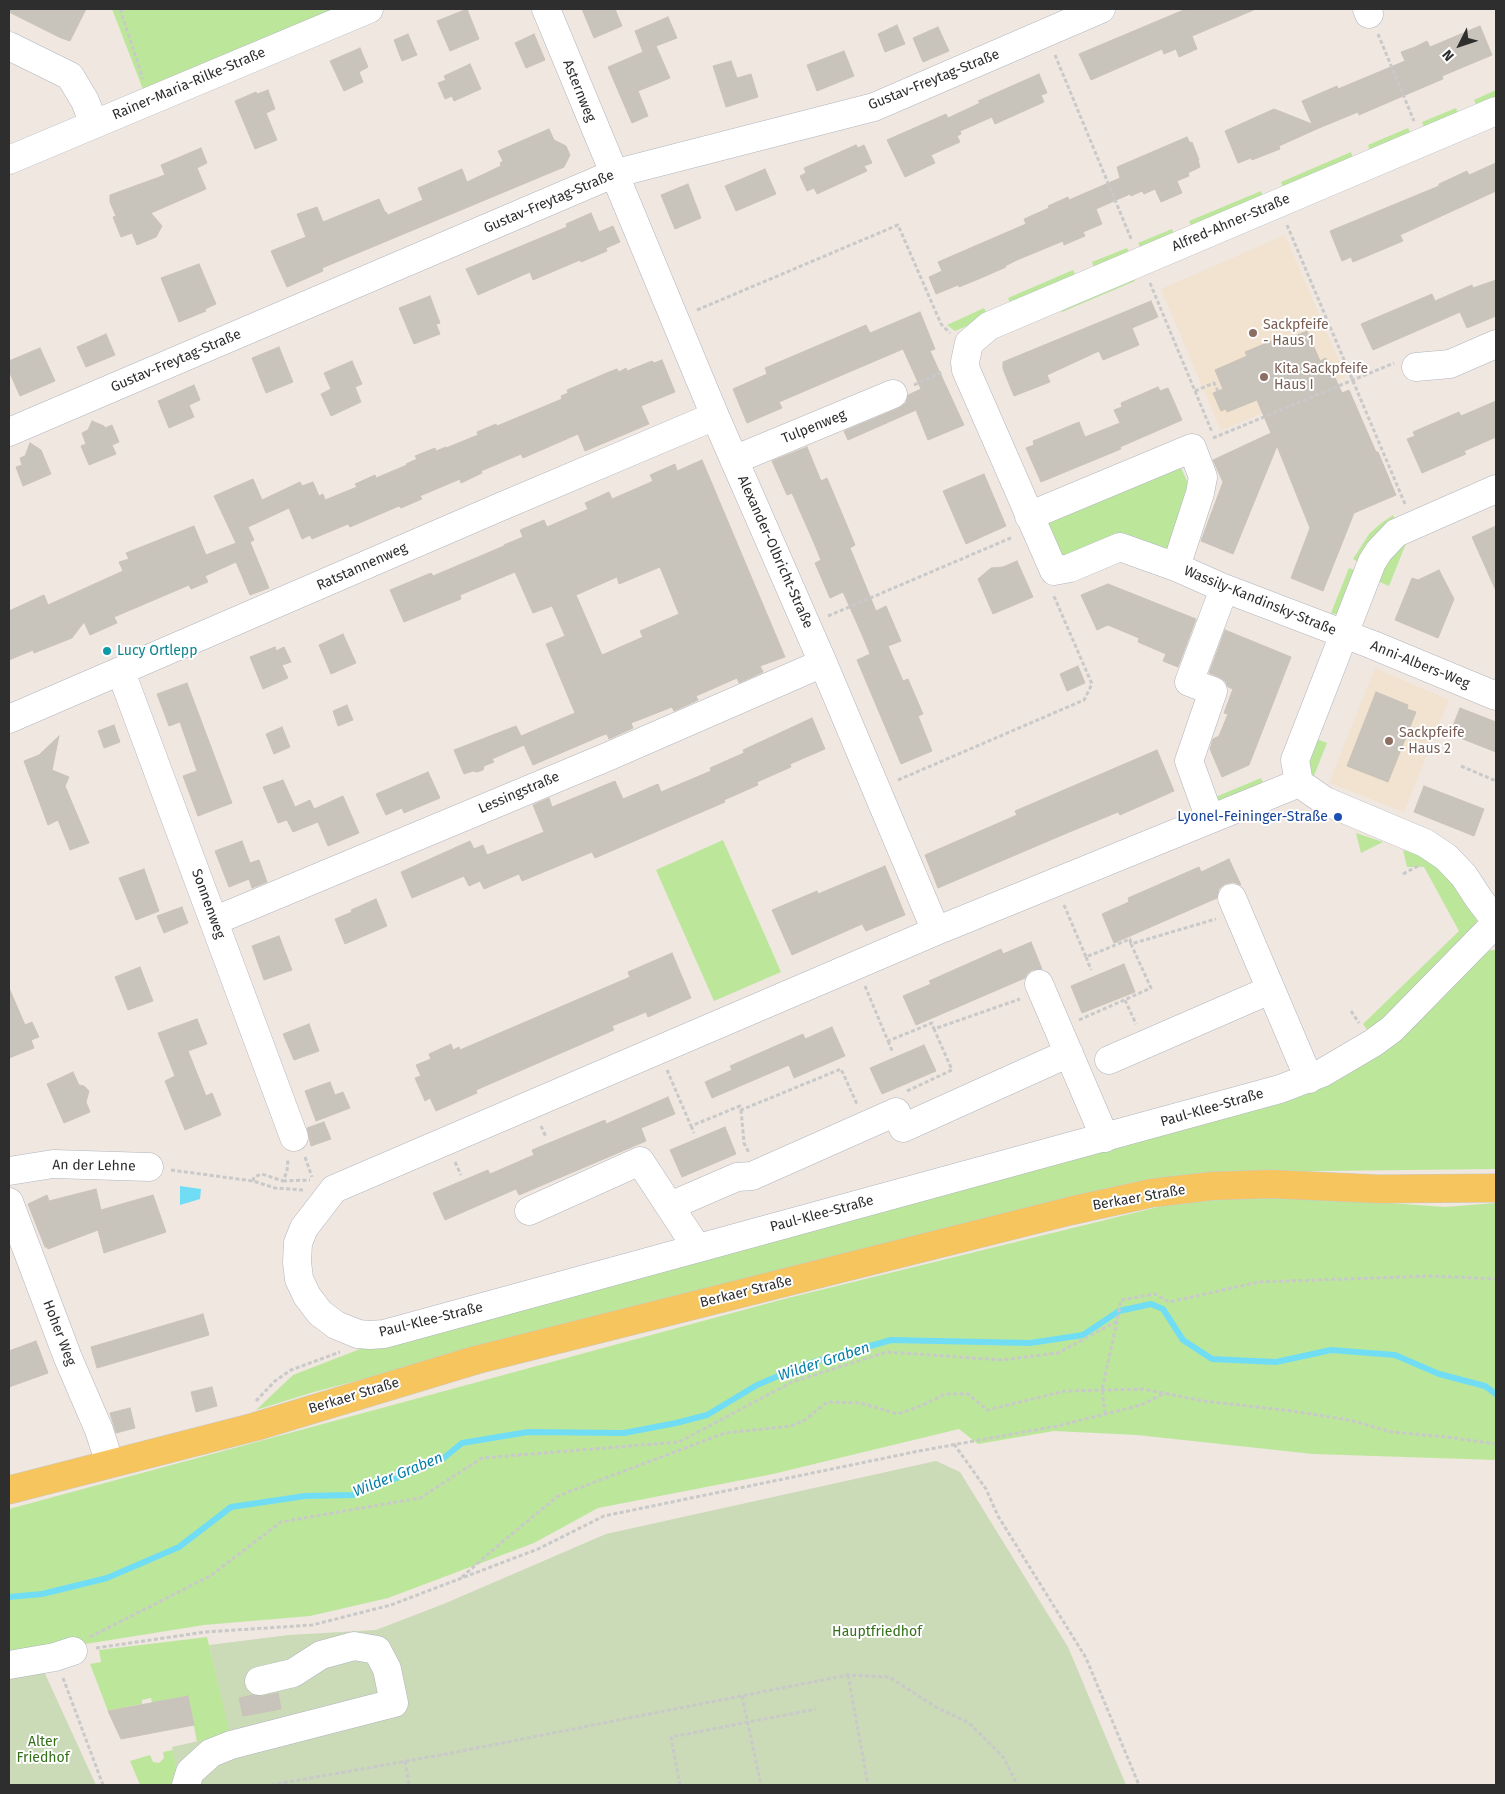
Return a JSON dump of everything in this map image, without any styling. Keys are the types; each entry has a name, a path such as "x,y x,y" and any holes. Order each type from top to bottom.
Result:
{"main road":[{"name":"Berkaer Straße","path":"9,1490 254,1427 476,1360 1152,1193 1212,1186 1270,1184 1379,1189 1496,1188"}],"street":[{"name":"Rainer-Maria-Rilke-Straße","path":"9,160 369,9"},
{"name":"Asternweg","path":"546,9 613,174"},
{"name":"Gustav-Freytag-Straße","path":"9,432 613,174 874,107 1096,10"},
{"path":"9,46 70,76 85,101 94,124"},
{"name":"Alfred-Ahner-Straße","path":"969,343 989,326 1496,111"},
{"name":"Alexander-Olbricht-Straße","path":"613,174 936,931"},
{"path":"969,343 965,362 966,370 1054,571"},
{"path":"1416,366 1450,364 1496,344"},
{"name":"Tulpenweg","path":"734,460 893,394"},
{"name":"Ratstannenweg","path":"9,719 715,416"},
{"path":"1032,522 1203,443"},
{"name":"Wassily-Kandinsky-Straße","path":"1176,567 1200,494 1203,477 1203,443"},
{"path":"1496,489 1414,524 1396,533 1386,542 1372,562 1295,760 1299,783 1326,801 1425,842 1441,854 1464,876 1496,922"},
{"name":"Wassily-Kandinsky-Straße","path":"1054,571 1070,568 1120,547 1176,567 1224,588 1344,634"},
{"path":"1210,819 1190,761 1213,691 1189,682 1224,588"},
{"name":"Anni-Albers-Weg","path":"1344,634 1496,696"},
{"name":"Lessingstraße","path":"214,921 598,761 823,663"},
{"name":"Sonnenweg","path":"121,672 214,921 291,1149"},
{"name":"Paul-Klee-Straße","path":"1299,783 936,931 658,1050 323,1182 298,1243 297,1262 300,1279 308,1296 320,1313 336,1325 358,1334 384,1334 1280,1089 1322,1073 1392,1029 1496,922"},
{"path":"1235,905 1309,1079"},
{"path":"1040,988 1104,1138"},
{"path":"1109,1060 1270,990"},
{"path":"670,1206 738,1177 752,1176 896,1112 904,1128 1063,1041"},
{"path":"529,1211 640,1161 697,1248"},
{"name":"An der Lehne","path":"9,1171 53,1164 149,1167"},
{"name":"Hoher Weg","path":"9,1202 68,1358 99,1430 110,1464"},
{"path":"186,1785 190,1772 210,1753 231,1745 394,1703 387,1669 377,1650 354,1646 321,1655 293,1673 258,1681"},
{"path":"9,1664 64,1654"}],"path":[{"path":"122,9 121,12 144,81"},
{"path":"1368,12 1423,142"},
{"path":"1045,33 1195,391 1203,443 1399,361 1416,366"},
{"path":"1278,203 1414,524"},
{"path":"675,319 898,225 941,324 948,332 969,343"},
{"path":"893,394 947,370"},
{"path":"1195,391 1214,383 1218,391"},
{"path":"807,625 1032,522"},
{"path":"877,789 1084,700 1092,684 1051,588 1054,571"},
{"path":"1461,766 1496,781"},
{"path":"1054,883 1091,970"},
{"path":"1131,944 1235,905"},
{"path":"1063,1041 1151,988 1130,939 1086,957"},
{"path":"856,965 893,1053"},
{"path":"934,1028 1040,988"},
{"path":"888,1041 932,1023 952,1070 902,1093"},
{"path":"658,1050 694,1133"},
{"path":"741,1110 842,1069 866,1125"},
{"path":"691,1126 740,1106 744,1144 759,1173"},
{"path":"253,1181 254,1177 262,1174 283,1181 291,1149"},
{"path":"149,1167 253,1181 275,1188 304,1190 323,1182 308,1164"},
{"path":"1105,1414 1102,1390 1121,1300 1155,1294 1169,1302 1259,1282 1432,1276 1496,1279"},
{"path":"64,1654 73,1646 210,1576 281,1522 420,1498 482,1458 679,1442 792,1382 887,1352 1002,1360 1058,1353 1117,1321"},
{"path":"254,1404 274,1381 291,1370 345,1351"},
{"path":"459,1580 558,1496 725,1433 792,1426 805,1420 827,1402 860,1404 898,1414 923,1405 945,1394 968,1394 987,1410 1065,1391 1142,1389 1204,1401 1292,1411 1349,1420 1392,1432 1496,1444"},
{"path":"64,1654 205,1632 312,1625 392,1605 459,1580 538,1550 604,1516 954,1444 1058,1426 1141,1405 1165,1393"},
{"path":"954,1444 986,1489 998,1516 1086,1658 1138,1785"},
{"path":"64,1654 104,1785"},
{"path":"848,1675 868,1785"},
{"path":"271,1785 405,1761 848,1675 889,1677 936,1707 969,1722 1004,1758 1017,1785"},
{"path":"742,1696 761,1785"},
{"path":"680,1785 671,1737 816,1710"},
{"path":"405,1761 409,1785"}],"shaded area":[{"name":"Sackpfeife - Haus 1","path":"1285,235 1346,377 1221,431 1161,289"},
{"name":"Sackpfeife - Haus 2","path":"1375,668 1449,700 1404,812 1329,783"}],"green space":[{"path":"112,9 340,9 144,92"},
{"path":"1496,90 1496,99 1477,107 1474,100"},
{"path":"1456,108 1459,116 1425,130 1422,122"},
{"path":"1408,128 1412,136 1371,153 1368,145"},
{"path":"1351,152 1354,161 1284,190 1281,182"},
{"path":"1261,191 1264,199 1193,229 1189,221"},
{"path":"1172,229 1175,237 1142,251 1138,243"},
{"path":"1127,248 1131,256 1095,271 1092,262"},
{"path":"1073,270 1077,279 1011,306 1008,298"},
{"path":"1132,275 1135,281 1062,312 1060,306"},
{"path":"984,308 988,317 955,331 947,325"},
{"path":"1178,461 1191,490 1167,554 1064,559 1038,520"},
{"path":"1393,515 1395,521 1358,562 1353,559 1369,534"},
{"path":"1407,541 1389,586 1375,580 1384,563"},
{"path":"1349,568 1355,570 1338,615 1331,613"},
{"path":"1314,738 1327,743 1313,778 1308,771 1307,765"},
{"path":"1261,778 1264,785 1215,805 1213,798"},
{"path":"1356,833 1383,842 1361,853"},
{"path":"723,840 781,972 714,1001 656,870"},
{"path":"1403,850 1422,855 1447,875 1474,913 1477,921 1474,931 1370,1034 1363,1024 1459,931 1424,867 1407,867"},
{"path":"1496,950 1496,1169 1230,1172 637,1307 314,1392 256,1410 293,1375 386,1339 1339,1076 1482,952"},
{"path":"1234,1198 1320,1198 1445,1207 1496,1203 1496,1460 1313,1454 1137,1435 1054,1431 978,1444 959,1429 773,1474 598,1508 534,1543 388,1598 310,1616 204,1625 9,1658 9,1509 784,1299 1162,1206"},
{"name":"Hauptfriedhof","path":"936,1461 960,1472 1068,1647 1126,1785 174,1785 179,1777 172,1747 230,1734 209,1645 289,1635 376,1630 446,1603 606,1534"},
{"path":"207,1637 231,1734 197,1742 188,1696 152,1703 151,1698 142,1700 142,1704 108,1711 90,1664 101,1662 99,1650"},
{"name":"Alter Friedhof","path":"41,1665 96,1785 9,1785 9,1671"},
{"path":"173,1750 179,1777 174,1785 140,1785 130,1761 150,1755 153,1762 159,1763 164,1758 163,1752"}],"water":[{"path":"180,1186 201,1189 200,1199 180,1205"}],"building":[{"path":"9,9 86,9 70,41 9,12"},
{"path":"467,9 479,39 450,51 437,21"},
{"path":"582,9 615,9 622,26 594,38"},
{"path":"1186,9 1256,9 1192,36 1197,49 1179,57 1176,49 1164,54 1162,49 1091,80 1079,54"},
{"path":"668,17 677,38 656,46 670,78 638,91 648,116 632,123 608,67 643,52 635,31"},
{"path":"897,25 905,44 885,52 878,34"},
{"path":"1480,26 1492,55 1442,76 1443,79 1359,115 1358,112 1319,128 1279,146 1280,149 1252,160 1251,158 1238,163 1225,131 1274,109 1312,124 1302,101 1337,86 1338,89 1405,61 1401,52 1427,41 1430,47"},
{"path":"938,27 949,51 923,62 913,38"},
{"path":"408,34 417,55 402,61 394,40"},
{"path":"534,34 545,60 526,68 515,43"},
{"path":"360,48 368,67 359,72 363,82 344,91 330,61"},
{"path":"844,51 854,76 817,91 807,65"},
{"path":"731,61 737,78 751,74 758,97 726,107 713,66"},
{"path":"470,64 481,89 454,101 452,96 445,99 438,83 446,80 444,76"},
{"path":"1039,74 1047,93 1041,95 1044,102 995,124 992,117 960,131 961,134 957,136 960,142 931,155 935,163 905,177 887,140 946,114 948,118 980,103 978,101"},
{"path":"268,90 275,109 266,113 277,140 255,149 235,101 256,92 257,94"},
{"path":"549,129 554,140 566,146 570,155 564,167 322,268 323,271 287,287 271,251 306,237 297,214 317,207 323,222 379,199 388,215 423,200 418,188 462,169 467,182 501,166 500,163 503,161 498,151"},
{"path":"1187,137 1190,143 1192,142 1200,167 1188,173 1189,176 1177,181 1182,193 1161,202 1155,189 1144,194 1142,191 1131,196 1130,194 1096,209 1102,224 1083,232 1085,236 1064,245 1063,241 1017,260 981,278 936,294 929,277 942,271 938,262 1026,224 1024,219 1049,208 1048,206 1068,197 1069,200 1120,178 1117,167"},
{"path":"856,145 858,148 864,145 872,163 864,166 867,171 817,194 814,188 807,191 800,176 806,173 804,168"},
{"path":"201,148 207,163 197,168 206,189 151,213 162,226 156,237 137,245 132,233 121,237 113,217 116,216 110,202 110,195 165,175 161,165"},
{"path":"1496,163 1496,191 1400,235 1403,241 1353,262 1351,257 1342,261 1330,231 1439,186 1439,184 1467,171 1469,175"},
{"path":"765,169 776,194 736,211 725,186"},
{"path":"688,184 701,218 675,229 661,195"},
{"path":"591,213 599,232 613,226 620,242 606,248 607,251 533,280 530,272 478,295 466,269 567,227 566,224"},
{"path":"199,264 216,304 205,309 206,311 179,322 161,278"},
{"path":"1496,280 1496,316 1467,328 1460,312 1373,350 1361,324 1432,294 1435,301 1472,285 1473,288"},
{"path":"430,296 440,323 436,324 440,334 414,344 399,308"},
{"path":"1151,301 1158,317 1132,328 1139,345 1103,360 1099,351 1047,375 1050,382 1014,396 1003,369 1003,362"},
{"path":"920,312 935,349 930,351 964,425 928,440 916,410 848,440 844,431 899,408 906,403 908,395 921,389 903,349 779,402 782,408 747,423 733,389 767,374 765,368 866,325 870,333"},
{"path":"1307,331 1320,361 1326,358 1342,393 1349,390 1396,495 1354,513 1323,591 1291,578 1310,528 1277,446 1233,554 1201,541 1223,482 1213,460 1271,433 1257,400 1227,412 1226,409 1221,411 1213,393 1223,389 1215,370 1247,356 1245,352 1276,339 1278,343"},
{"path":"106,334 115,355 86,367 77,347"},
{"path":"279,347 293,382 266,393 252,358"},
{"path":"40,348 55,381 20,396 9,371 9,361"},
{"path":"662,360 675,392 641,406 649,424 585,451 578,434 523,458 521,454 481,471 482,473 461,483 460,479 420,496 422,499 401,508 399,506 350,527 348,524 312,539 310,535 302,539 289,508 248,527 254,540 250,542 269,588 250,595 236,562 205,576 208,582 191,589 189,585 114,617 117,623 90,635 84,622 72,638 34,653 33,650 9,660 9,611 44,595 48,605 123,571 119,562 129,559 126,553 194,526 206,555 236,543 214,496 253,479 262,500 300,482 302,486 313,482 319,496 323,494 325,500 357,487 355,484 375,475 376,478 407,465 417,459 415,456 435,448 436,451 446,448 478,435 477,432 496,424 497,426 562,399 561,396 568,393 567,390 609,372 617,369 619,372 626,368 627,371 652,361 654,363"},
{"path":"352,361 362,384 355,387 361,402 331,416 321,394 331,389 324,373"},
{"path":"194,385 200,400 189,405 194,417 169,428 158,401"},
{"path":"1158,387 1160,391 1168,388 1182,420 1120,447 1121,449 1041,482 1026,448 1034,445 1033,441 1079,422 1085,437 1120,423 1114,410 1122,407 1121,403"},
{"path":"1496,401 1496,437 1464,451 1466,454 1422,473 1407,439 1415,436 1413,432 1459,412 1461,416"},
{"path":"92,421 105,428 112,425 119,442 112,445 116,454 89,465 81,446 86,444 82,433 88,430"},
{"path":"30,443 41,450 51,474 23,486 16,467 22,465 20,458 25,456"},
{"path":"807,447 821,481 827,478 855,545 850,548 876,611 886,606 901,641 888,646 903,681 908,679 923,714 918,716 932,751 901,764 857,660 870,654 863,637 843,592 830,598 815,563 821,560 814,543 792,493 787,495 772,461"},
{"path":"702,460 785,657 760,666 763,672 739,683 737,678 696,696 698,700 674,711 672,707 631,723 633,728 609,739 607,734 603,735 533,765 524,745 492,759 494,762 484,766 483,770 464,774 454,750 516,726 521,736 575,713 546,644 565,636 552,606 533,613 515,572 460,595 461,599 404,622 390,590 431,573 433,576 504,546 523,537 520,530 544,520 547,527 584,511 588,509 585,503 609,492 612,499 649,483 653,481 650,475 675,464 677,471","holes":["660,567 679,614 640,631 643,637 602,655 576,595 617,577 619,584"]},
{"path":"984,474 1006,526 966,544 943,491"},
{"path":"1496,526 1496,591 1472,537"},
{"path":"1017,561 1033,597 993,614 978,579 991,568 1003,567"},
{"path":"1439,570 1454,599 1438,638 1395,620 1412,578 1418,580"},
{"path":"1108,584 1196,619 1178,667 1163,661 1166,654 1138,642 1139,638 1108,625 1097,630 1081,595"},
{"path":"1225,630 1291,657 1249,765 1222,777 1210,749 1213,739 1219,736 1228,714 1224,713 1233,689 1228,687 1225,681 1219,677 1209,673"},
{"path":"343,634 356,663 331,674 319,645"},
{"path":"275,647 276,651 284,647 291,662 282,665 288,678 263,689 250,657"},
{"path":"1078,666 1085,683 1067,691 1060,674"},
{"path":"187,683 232,803 198,816 183,776 197,771 180,722 169,726 157,694"},
{"path":"1376,692 1408,705 1407,709 1416,712 1388,782 1347,766"},
{"path":"347,705 353,720 338,726 333,711"},
{"path":"1460,708 1496,722 1496,752 1450,734"},
{"path":"812,718 825,749 790,764 791,767 757,782 758,785 724,800 725,802 595,858 592,852 522,881 519,874 484,889 480,881 469,886 464,876 412,898 401,872 470,841 474,849 483,845 487,855 544,832 533,805 549,798 552,807 615,781 623,799 658,784 661,792 711,771 710,768 744,753 743,750"},
{"path":"114,725 120,742 104,748 98,731"},
{"path":"282,727 290,747 274,754 266,734"},
{"path":"59,736 52,770 69,777 65,786 89,843 70,850 58,820 48,825 24,761 39,755"},
{"path":"1157,750 1174,791 1120,815 1118,812 938,888 925,855 1017,815 1015,811"},
{"path":"428,772 440,798 404,813 402,808 386,815 376,794"},
{"path":"283,780 295,807 310,800 314,809 343,796 359,833 328,846 318,822 293,832 287,820 278,823 263,787"},
{"path":"1424,786 1484,809 1474,836 1414,812"},
{"path":"242,841 250,863 259,860 267,882 252,888 249,879 229,887 215,851"},
{"path":"1229,859 1241,885 1233,882 1225,884 1219,889 1217,898 1114,943 1102,914 1129,902 1128,898 1199,867 1201,872"},
{"path":"885,866 905,915 866,931 862,924 792,955 772,910 817,891 818,894"},
{"path":"144,869 159,911 136,920 119,878"},
{"path":"376,899 387,926 345,944 335,919"},
{"path":"182,907 188,923 164,933 157,916"},
{"path":"279,936 292,970 264,980 252,946"},
{"path":"1031,942 1042,969 1032,970 1025,978 916,1025 903,996 931,984 929,981 1001,949 1003,954"},
{"path":"672,953 691,998 648,1017 646,1012 612,1026 614,1030 476,1090 477,1093 436,1111 430,1098 425,1101 415,1078 421,1076 416,1065 431,1059 429,1054 451,1044 453,1050 459,1047 460,1050 630,977 628,972"},
{"path":"1124,964 1135,992 1082,1013 1071,986"},
{"path":"140,967 153,1001 128,1010 115,977"},
{"path":"9,988 25,1025 32,1022 39,1037 31,1040 34,1048 9,1058"},
{"path":"197,1019 207,1044 188,1051 206,1096 212,1093 221,1115 185,1130 165,1081 175,1076 158,1033"},
{"path":"309,1024 319,1051 294,1060 283,1034"},
{"path":"832,1027 845,1056 794,1078 789,1065 712,1098 705,1082 732,1070 730,1066 803,1034 805,1039"},
{"path":"924,1045 936,1071 882,1094 870,1068"},
{"path":"73,1072 79,1085 84,1086 89,1091 86,1102 90,1112 64,1123 47,1084"},
{"path":"330,1082 335,1095 343,1092 350,1108 316,1121 305,1091"},
{"path":"668,1097 675,1114 641,1128 646,1141 519,1195 516,1189 445,1220 433,1193 488,1170 490,1174 534,1155 532,1150 605,1120 606,1124"},
{"path":"324,1122 331,1139 311,1146 307,1128"},
{"path":"725,1127 736,1154 682,1177 670,1150"},
{"path":"96,1189 101,1210 153,1195 166,1232 104,1253 98,1230 48,1249 45,1247 28,1204 47,1195 49,1201"},
{"path":"203,1314 209,1335 97,1368 91,1347"},
{"path":"36,1341 48,1373 9,1387 9,1351"},
{"path":"212,1387 217,1406 196,1412 191,1392"},
{"path":"130,1408 135,1428 116,1433 110,1413"},
{"path":"278,1693 281,1709 243,1716 239,1698"},
{"path":"188,1696 194,1725 121,1739 108,1711"}],"waterway":[{"name":"Wilder Graben","path":"9,1597 42,1594 107,1578 179,1547 231,1507 305,1496 353,1495 440,1461 462,1443 528,1432 624,1433 676,1423 707,1415 757,1385 804,1365 891,1340 1030,1343 1083,1335 1119,1311 1151,1304 1163,1309 1183,1340 1212,1359 1276,1362 1331,1350 1395,1355 1439,1374 1485,1386 1496,1394"}],"place":[{"name":"Sackpfeife - Haus 1","path":"1253,333"},
{"name":"Kita Sackpfeife Haus I","path":"1264,377"},
{"name":"Lucy Ortlepp","path":"107,651"},
{"name":"Sackpfeife - Haus 2","path":"1389,741"},
{"name":"Lyonel-Feininger-Straße","path":"1338,817"}]}
